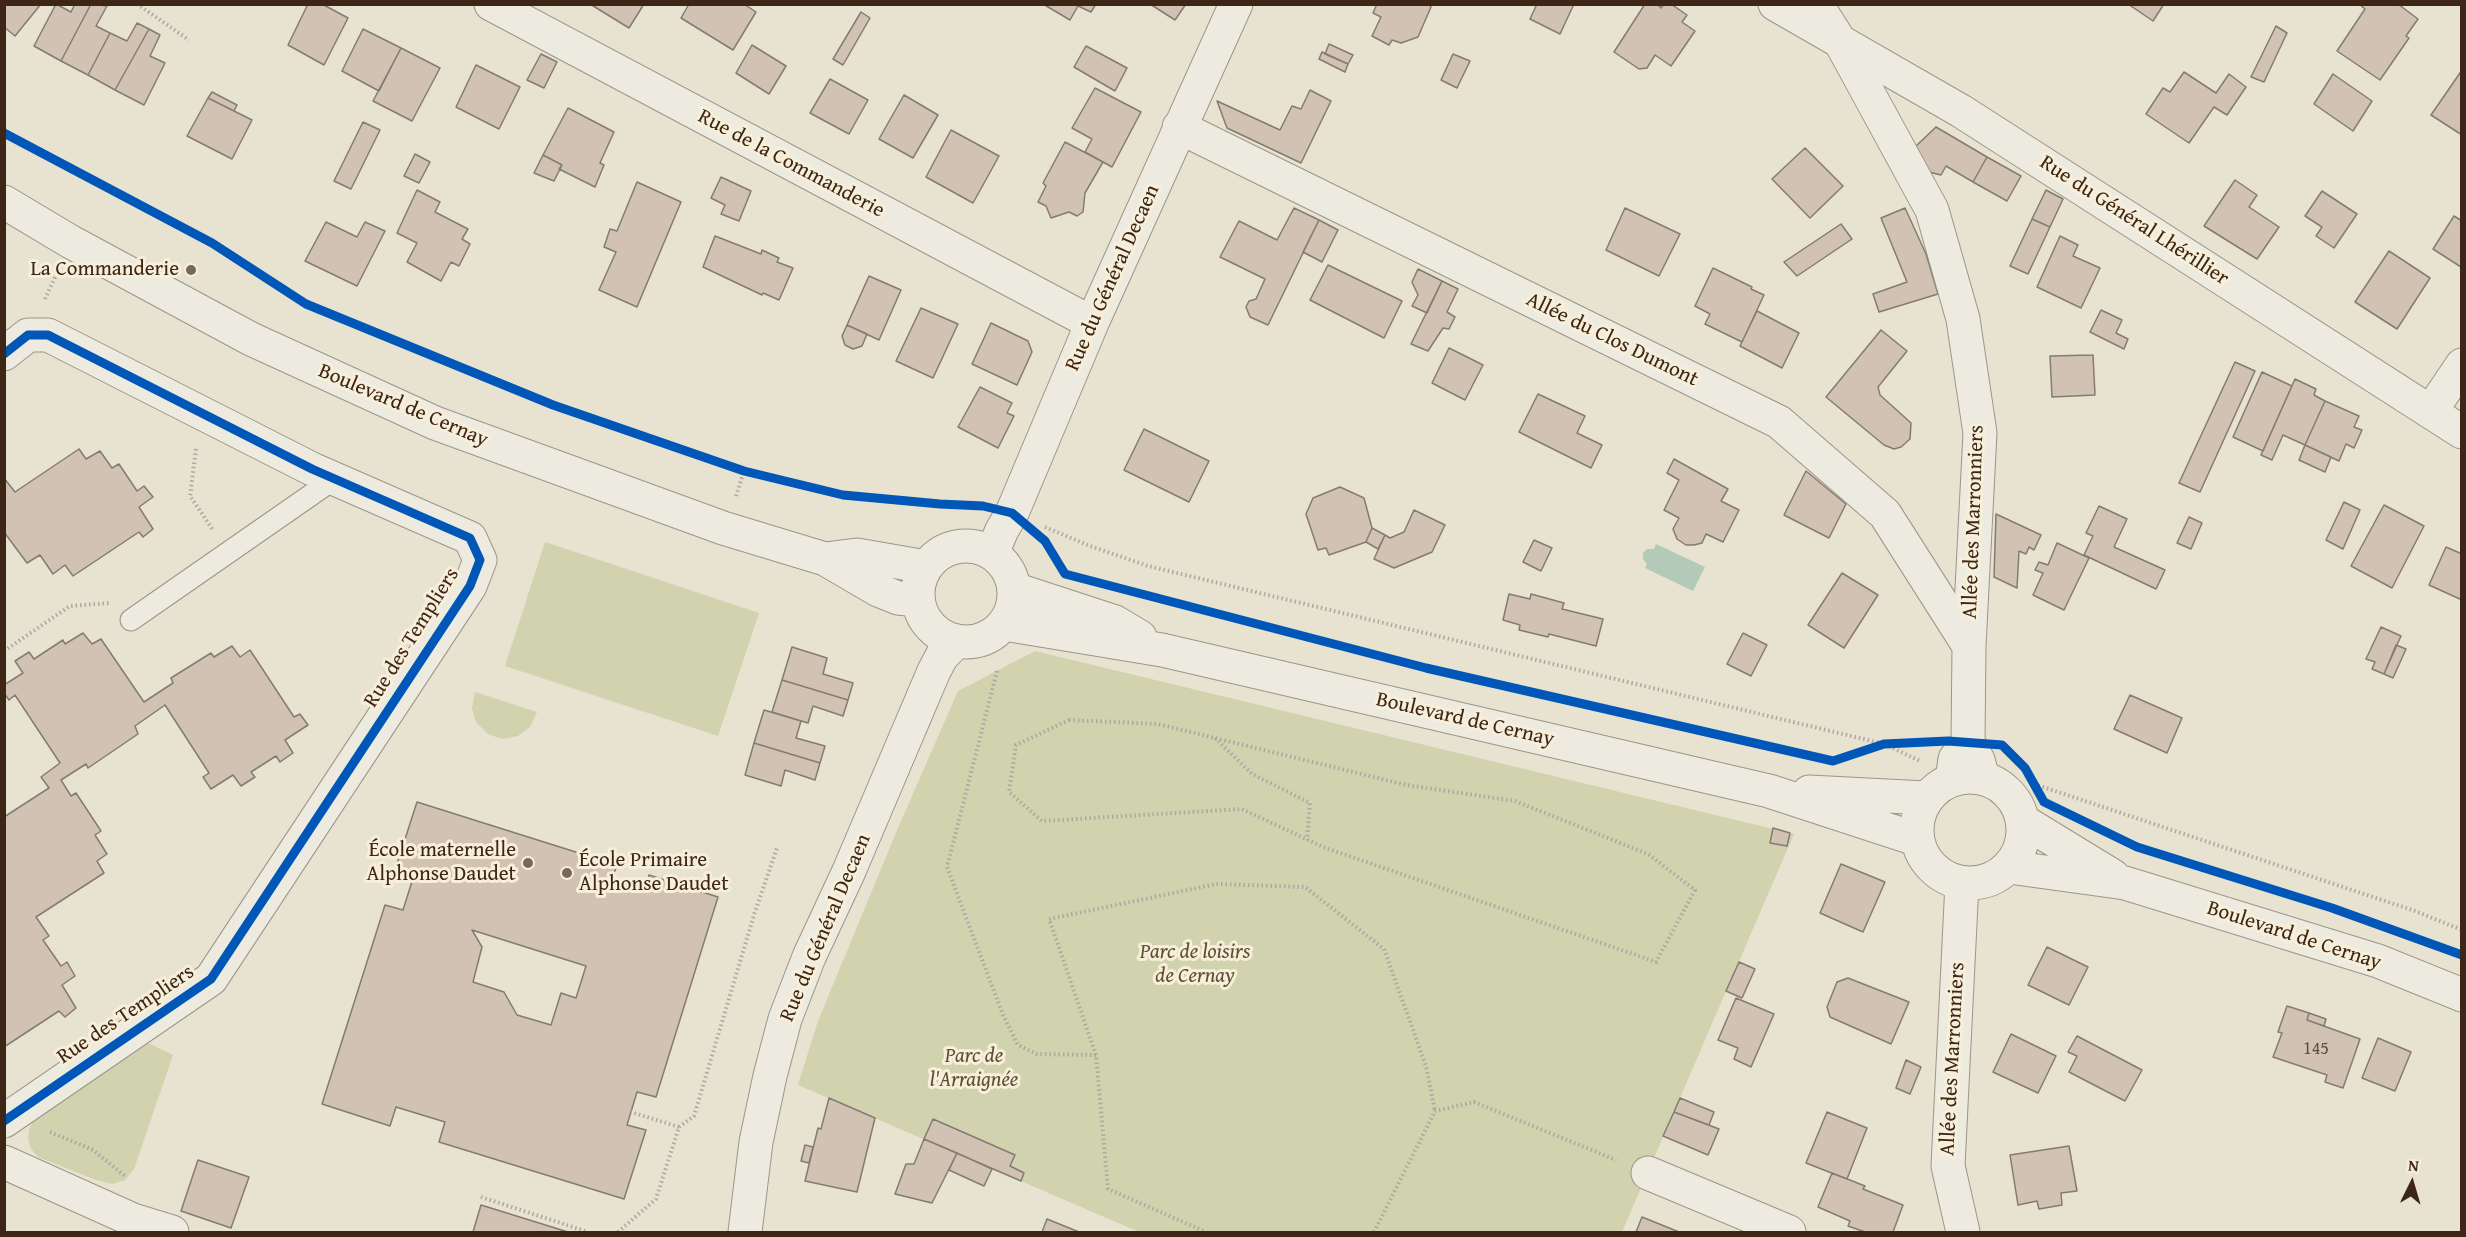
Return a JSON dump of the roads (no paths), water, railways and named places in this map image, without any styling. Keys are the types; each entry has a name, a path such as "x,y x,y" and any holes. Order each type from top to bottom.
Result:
{"street":[{"name":"Rue du Général Decaen","path":"992,553 1012,513 1092,323 1179,127 1236,4"},
{"path":"1775,4 1841,43"},
{"name":"Rue du Général Lhérillier","path":"1816,4 1841,43 1961,111 2462,432"},
{"name":"Rue de la Commanderie","path":"493,5 1092,323"},
{"name":"Allée des Marronniers","path":"1841,43 1932,210 1963,319 1980,433 1969,646 1968,742 1978,760 1954,785"},
{"name":"Allée du Clos Dumont","path":"1179,127 1779,422 1885,514 1969,646"},
{"name":"Boulevard de Cernay","path":"4,202 71,242 251,339 435,423 713,524 825,558 878,590 898,598 918,600"},
{"name":"Rue des Templiers","path":"4,354 28,335 48,335 334,479 470,538 480,560 470,586 211,979 16,1113"},
{"path":"2431,411 2462,365"},
{"path":"959,546 971,546 992,553 1007,568 1014,589 1014,602 1004,624 983,639 957,641 936,632 927,623 918,600 918,588 926,567 933,558 947,549 959,546"},
{"name":"Boulevard de Cernay","path":"825,558 856,555 926,567"},
{"name":"Boulevard de Cernay","path":"1014,589 1114,622 1162,650"},
{"name":"Boulevard de Cernay","path":"1004,624 1162,650 1769,790 1917,839"},
{"name":"Rue du Général Decaen","path":"745,1233 756,1142 785,1019 809,957 849,872 934,671 942,656 957,641"},
{"path":"1997,783 2018,806 2033,811 2021,845 2009,867 1988,880 1962,883 1946,878 1932,868 1922,855 1916,825 1919,811 1954,785 1997,783"},
{"name":"Boulevard de Cernay","path":"1769,790 1954,785"},
{"name":"Boulevard de Cernay","path":"2033,811 2125,883"},
{"name":"Boulevard de Cernay","path":"2009,867 2125,883 2378,961 2462,995"},
{"name":"Allée des Marronniers","path":"1962,883 1948,1166 1963,1233"},
{"path":"4,1162 133,1220 172,1233"},
{"path":"1648,1173 1789,1233"}],"lane":[{"path":"131,620 334,479"}],"place":[{"name":"La Commanderie","path":"191,270"},
{"name":"École maternelle Alphonse Daudet","path":"528,863"},
{"name":"École Primaire Alphonse Daudet","path":"567,873"}],"park label":[{"name":"Parc de loisirs de Cernay","path":"1195,965"},
{"name":"Parc de l'Arraignée","path":"974,1069"}]}
